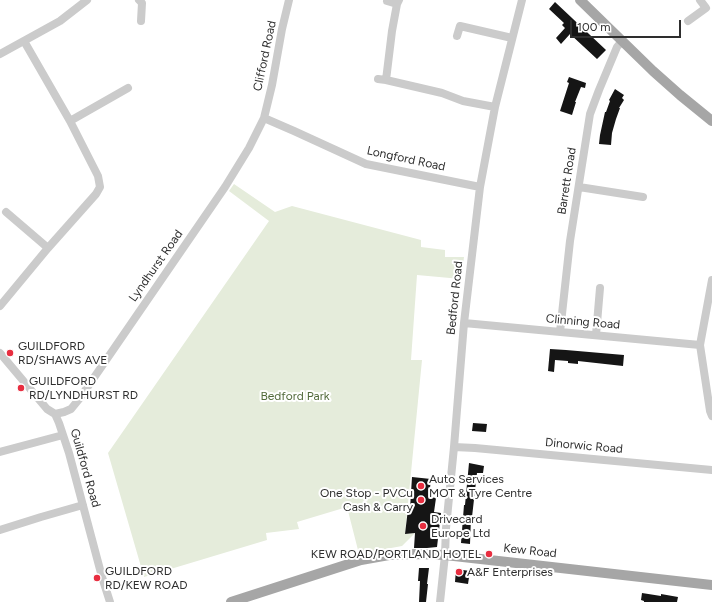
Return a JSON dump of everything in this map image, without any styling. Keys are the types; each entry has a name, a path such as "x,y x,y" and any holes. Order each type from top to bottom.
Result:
{"main road":[{"path":"580,0 680,95 712,121"},
{"name":"Kew Road","path":"231,602 361,560 389,555 417,554 445,555 712,585"}],"street":[{"path":"0,54 60,21 87,0"},
{"path":"139,0 142,3 142,20"},
{"name":"Clifford Road","path":"264,118 289,0"},
{"name":"Bedford Road","path":"440,602 464,323 480,187 495,107 522,0"},
{"path":"688,21 706,8 700,0"},
{"path":"387,1 398,2 382,79 442,93 462,101 495,107"},
{"path":"457,36 460,26 512,38"},
{"path":"0,306 48,248 96,194 100,187 98,176 70,121 24,41"},
{"name":"Barrett Road","path":"560,332 570,241 590,114 617,47 622,41"},
{"path":"70,121 128,88"},
{"name":"Longford Road","path":"264,118 294,130 366,164 480,187"},
{"name":"Lyndhurst Road","path":"55,414 71,409 80,398 225,187 249,148 264,118"},
{"path":"579,188 644,198"},
{"path":"6,212 48,248"},
{"path":"712,280 700,345 712,416"},
{"path":"596,335 600,288"},
{"name":"Clinning Road","path":"464,323 700,345"},
{"name":"Guildford Road","path":"1,358 47,409 55,414 60,423 110,602"},
{"path":"0,452 63,435"},
{"name":"Dinorwic Road","path":"454,447 712,470"},
{"path":"0,530 83,505"}],"green space":[{"name":"Bedford Park","path":"234,184 275,212 292,206 421,240 421,247 445,250 445,257 464,257 461,279 417,275 411,360 422,360 405,534 415,533 402,546 359,554 347,507 297,522 299,529 266,533 267,540 144,577 108,453 269,221 229,191"}],"building":[{"path":"555,2 606,50 597,59 570,34 561,44 556,38 565,28 562,25 564,23 549,9"},
{"path":"569,77 586,83 585,88 581,87 572,115 560,111 569,83 567,82"},
{"path":"615,89 624,95 622,98 624,100 619,108 612,133 611,145 599,144 605,112"},
{"path":"550,349 624,355 623,366 578,361 578,364 568,363 568,361 555,360 554,372 548,371"},
{"path":"473,423 487,424 486,432 472,431"},
{"path":"469,463 484,466 483,473 477,473 471,517 470,544 461,543"},
{"name":"Drivecard Europe Ltd","path":"412,477 431,479 429,497 436,498 434,512 441,513 437,547 414,548 415,533 405,534 408,509 410,509"},
{"path":"419,568 429,568 426,602 419,602"},
{"path":"456,569 470,571 468,584 455,582"},
{"path":"642,593 678,597 677,602 644,602 641,600"}],"place":[{"name":"GUILDFORD RD/SHAWS AVE","path":"10,353"},
{"name":"GUILDFORD RD/LYNDHURST RD","path":"21,388"},
{"name":"Auto Services MOT & Tyre Centre","path":"421,486"},
{"name":"One Stop - PVCu Cash & Carry","path":"421,500"},
{"name":"Drivecard Europe Ltd","path":"423,526"},
{"name":"KEW ROAD/PORTLAND HOTEL","path":"489,554"},
{"name":"A&F Enterprises","path":"459,572"},
{"name":"GUILDFORD RD/KEW ROAD","path":"97,578"}]}
